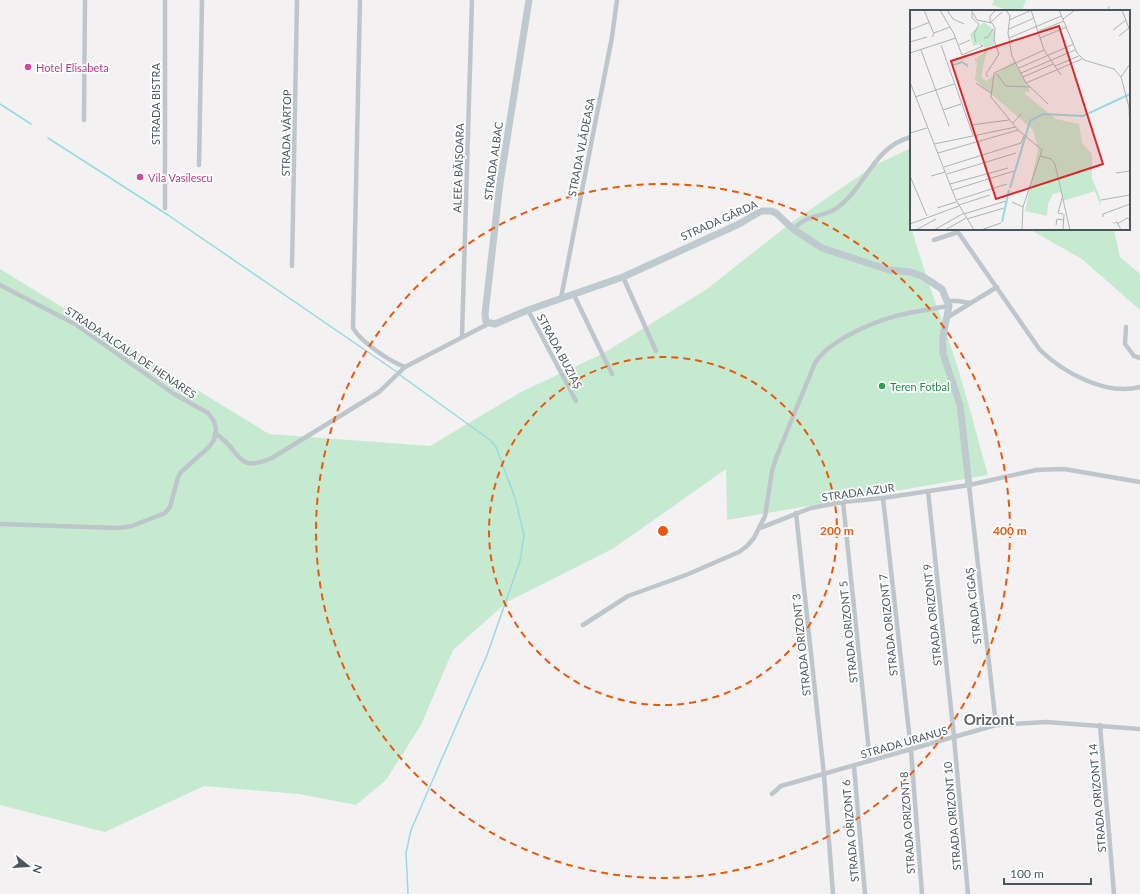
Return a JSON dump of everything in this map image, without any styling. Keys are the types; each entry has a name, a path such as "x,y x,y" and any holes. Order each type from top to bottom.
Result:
{"street":[{"path":"84,120 85,0"},
{"name":"STRADA BISTRA","path":"165,0 165,208"},
{"path":"199,166 202,0"},
{"name":"STRADA VÂRTOP","path":"292,266 297,0"},
{"path":"360,0 354,328 361,338 404,368"},
{"name":"ALEEA BĂIȘOARA","path":"462,336 472,0"},
{"name":"STRADA ALBAC","path":"488,324 484,318 484,314 500,183 529,0"},
{"name":"STRADA VLĂDEASA","path":"561,298 612,36 617,0"},
{"path":"793,229 804,220 836,209 857,188 882,154 894,144 910,137"},
{"name":"STRADA GÂRDA","path":"216,434 223,438 241,460 249,464 258,464 272,458 379,392 404,368 462,336 488,324 495,324 573,293 623,277 738,224 761,211 767,210 776,213 793,229 822,248 889,270 922,276 942,289 949,303"},
{"path":"934,240 958,232 1040,350 1053,363 1077,377 1108,387 1134,389 1140,387"},
{"path":"623,277 656,351"},
{"name":"STRADA ALCALA DE HENARES","path":"0,285 74,324 174,394 208,413 214,421 216,434"},
{"path":"948,317 997,287"},
{"path":"573,293 612,374"},
{"path":"582,625 628,596 686,575 739,552 750,542 760,528 765,516 772,471 776,458 815,363 824,351 867,325 891,316 958,301 970,303"},
{"path":"949,303 948,317 943,336 943,354 960,405 969,485"},
{"name":"STRADA BUZIAȘ","path":"528,310 576,401"},
{"path":"1126,327 1125,344 1134,356 1140,358"},
{"path":"0,524 118,528 132,526 165,513 172,502 178,477 181,472 209,447 216,434"},
{"name":"STRADA AZUR","path":"760,528 796,513 843,502 928,492 1051,468 1140,482"},
{"name":"STRADA CIGAȘ","path":"969,485 996,725"},
{"name":"STRADA ORIZONT 9","path":"928,492 954,737"},
{"name":"STRADA ORIZONT 7","path":"883,498 911,750"},
{"name":"STRADA ORIZONT 5","path":"843,502 870,761"},
{"name":"STRADA ORIZONT 3","path":"796,513 824,775 833,894"},
{"name":"STRADA URANUS","path":"772,794 781,786 996,725 1046,722 1140,729"},
{"name":"STRADA ORIZONT 14","path":"1100,725 1114,894"},
{"name":"STRADA ORIZONT 10","path":"954,737 968,894"},
{"name":"STRADA ORIZONT 8","path":"911,750 922,894"},
{"name":"STRADA ORIZONT 6","path":"854,766 865,894"}],"green space":[{"path":"994,0 1026,0 1022,10 1007,10 992,5"},
{"path":"910,148 910,214 908,215 910,230 912,230 956,363 988,475 727,520 726,469 614,548 507,602 453,650 421,725 386,780 356,805 299,794 204,786 105,832 0,805 0,269 269,434 430,446 521,392 602,354 707,289 792,222 875,165"},
{"path":"1031,230 1114,230 1120,257 1140,274 1140,310 1082,259"}],"waterway":[{"path":"0,104 31,124"},
{"path":"48,138 168,215 397,372"},
{"path":"400,375 490,440 496,447 515,498 524,535 520,561 487,655 411,830 406,853 408,894"}],"place":[{"name":"Hotel Elisabeta","path":"28,67"},
{"name":"Vila Vasilescu","path":"140,177"},
{"name":"Teren Fotbal","path":"882,386"}],"district":[{"name":"Orizont","path":"989,719"}]}
